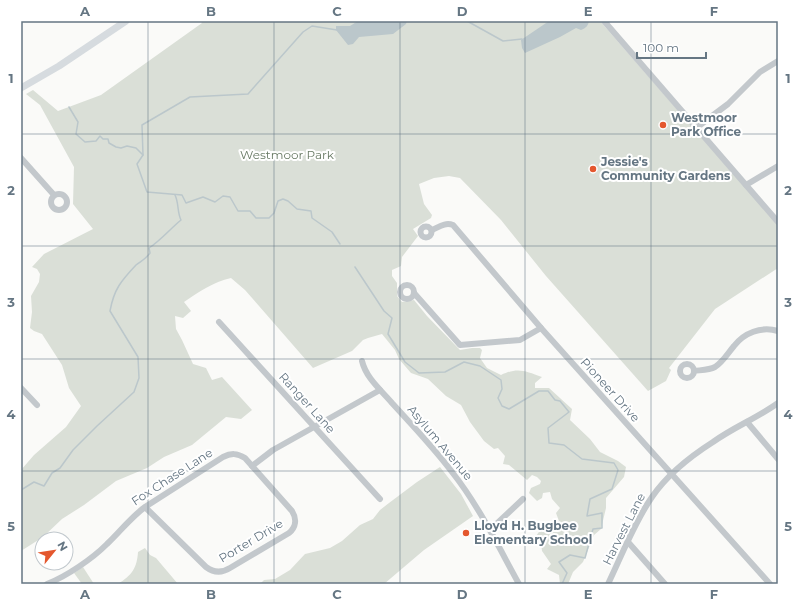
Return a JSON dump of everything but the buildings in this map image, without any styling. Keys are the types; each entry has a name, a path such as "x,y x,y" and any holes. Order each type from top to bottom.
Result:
{"main road":[{"path":"21,88 68,60 126,21"}],"street":[{"path":"604,21 778,222"},
{"path":"696,128 734,100 760,72 778,61"},
{"path":"21,158 54,195"},
{"path":"746,185 778,166"},
{"name":"Pioneer Drive","path":"432,230 449,223 453,225 541,328 770,584"},
{"path":"414,293 460,345 520,340 541,328"},
{"name":"Ranger Lane","path":"219,322 380,499"},
{"path":"694,371 706,370 715,367 725,358 740,339 752,332 766,329 778,331"},
{"name":"Asylum Avenue","path":"362,361 367,373 380,390 452,471 490,530 519,584"},
{"path":"21,388 37,405"},
{"path":"252,466 273,450 380,390"},
{"name":"Harvest Lane","path":"608,584 646,506 657,491 672,475 711,442 778,403"},
{"path":"747,422 778,459"},
{"name":"Fox Chase Lane","path":"47,584 60,578 97,553 145,507 222,457 229,454 237,454 242,456 252,466"},
{"name":"Porter Drive","path":"145,507 209,569 217,572 226,571 288,533 294,525 295,517 292,511 252,466"},
{"path":"490,530 523,499"},
{"path":"628,542 666,584"}],"green space":[{"name":"Westmoor Park","path":"201,21 600,21 778,225 778,268 715,309 669,368 671,370 666,381 648,391 546,276 501,220 460,178 449,176 434,178 419,184 424,204 432,215 431,218 413,229 418,236 402,257 401,266 392,270 392,276 397,283 397,296 402,302 414,300 427,316 460,350 480,348 482,350 480,358 487,368 501,375 512,371 522,371 542,377 535,383 535,388 549,388 572,409 570,420 590,439 600,452 626,467 624,477 606,498 606,508 601,529 594,535 583,562 573,572 568,584 560,584 559,575 547,569 551,564 542,551 541,542 536,536 544,525 559,521 556,513 560,508 552,499 550,492 543,493 542,498 537,501 529,493 531,488 540,484 541,481 532,475 527,480 509,465 503,464 505,456 498,448 494,449 484,441 470,422 461,405 446,396 428,379 411,373 399,359 395,350 382,334 363,340 352,351 313,368 245,290 231,278 212,285 184,302 191,311 183,318 175,316 176,329 193,364 206,368 212,380 222,377 252,410 241,419 226,417 192,445 164,457 147,468 116,481 84,505 62,519 49,531 34,531 34,543 21,551 21,470 34,455 66,427 81,406 69,388 62,365 42,334 30,328 32,312 31,296 39,282 40,274 37,269 32,267 44,254 93,229 73,204 74,167 40,105 26,94 33,90 58,111 101,95 202,23"},
{"path":"440,467 461,494 473,516 424,550 384,584 260,584 264,580 275,579 290,570 305,554 330,548 342,541 360,525 373,519 380,510 389,503"},
{"path":"145,548 150,555 156,558 178,584 118,584 133,571 138,552"},
{"path":"83,567 94,584 82,584 74,573"}],"shaded area":[{"path":"358,21 407,21 406,24 393,34 359,37 353,44 348,45 336,30 336,26 350,26"},
{"path":"549,21 589,21 587,26 581,30 576,28 525,53 522,48 521,40"}],"waterway":[{"path":"467,21 503,41 522,39"},
{"path":"337,30 312,26 303,32 248,94 190,97 142,125 143,155 137,164 147,192 182,195 186,203 203,197 215,202 223,196 230,197 238,211 250,211 256,218 269,218 274,213 278,201 283,199 288,201 297,209 311,211 312,218 332,232 340,244"},
{"path":"69,107 78,122 76,134 85,142 96,141 100,136 103,139 108,139 109,143 116,147 121,148 127,146 136,148 143,155"},
{"path":"21,490 34,482 44,486 52,473 60,468 73,450 134,392 139,378 138,357 110,311 116,291 122,281 136,265 150,253 149,248 158,242 181,220 175,195"},
{"path":"355,267 384,311 392,318 388,334 405,362 419,373 445,372 464,362 480,366 501,380 502,389 498,398 502,406 509,409 539,391 548,391 555,400 560,401 569,412 548,428 549,443 564,445 582,459 614,463 618,470 612,489 590,499 587,516 602,513 602,528 593,529 585,558 570,555 559,562 567,573 562,584"}],"place":[{"name":"Westmoor Park Office","path":"663,125"},
{"name":"Jessie's Community Gardens","path":"593,169"},
{"name":"Lloyd H. Bugbee Elementary School","path":"466,533"}]}
